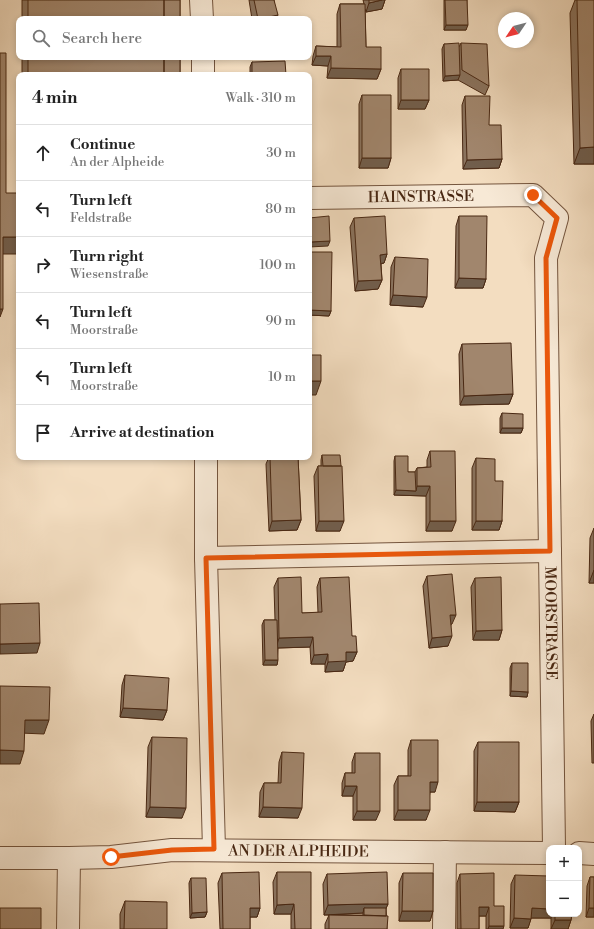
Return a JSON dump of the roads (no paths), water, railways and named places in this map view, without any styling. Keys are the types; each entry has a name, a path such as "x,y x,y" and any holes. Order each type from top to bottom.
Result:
{"street":[{"path":"201,0 202,16"},
{"path":"203,60 203,72"},
{"name":"HAINSTRASSE","path":"312,198 533,195"},
{"name":"MOORSTRASSE","path":"533,195 557,218 546,258 554,845"},
{"path":"206,460 206,558 214,849"},
{"path":"206,558 550,551"},
{"name":"AN DER ALPHEIDE","path":"0,858 111,857 172,850 214,849 546,853"},
{"path":"444,929 445,852"},
{"path":"582,854 594,854"},
{"path":"68,929 69,858"}]}
